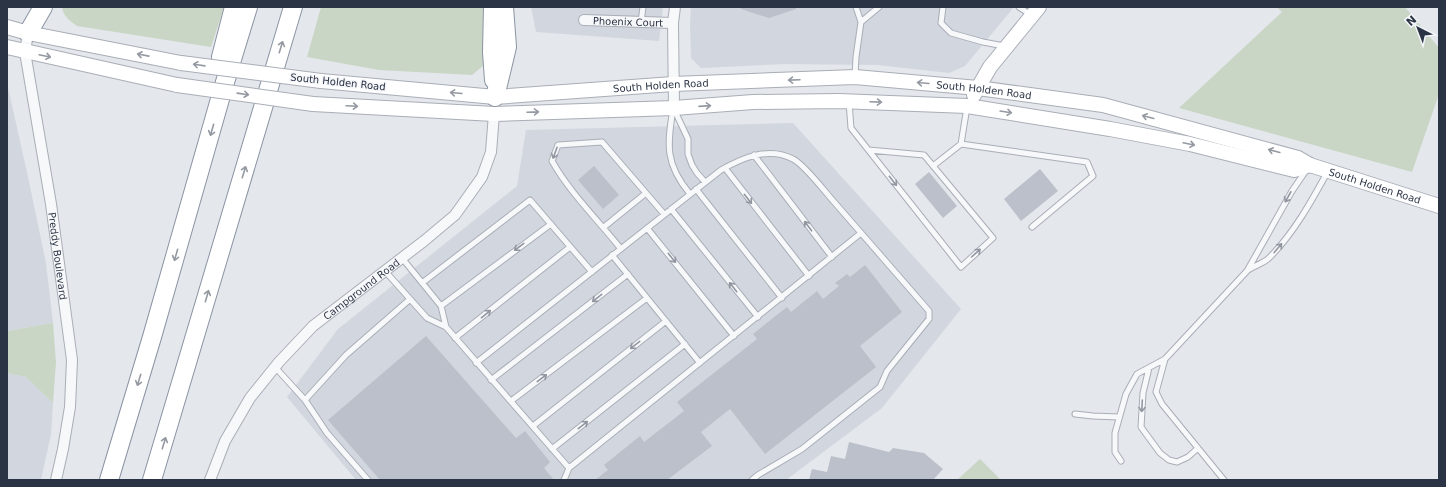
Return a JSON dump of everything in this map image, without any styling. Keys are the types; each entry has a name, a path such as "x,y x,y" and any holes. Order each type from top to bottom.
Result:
{"highway":[{"path":"28,33 31,7"},
{"path":"28,33 43,7"},
{"path":"222,92 220,61 234,7"},
{"path":"109,480 248,7"},
{"path":"494,7 492,52 494,105"},
{"path":"494,105 507,47 504,7"},
{"path":"152,480 295,9"}],"street":[{"path":"674,108 673,23 675,7"},
{"path":"967,106 990,67 1035,11"},
{"name":"Phoenix Court","path":"584,20 673,23"},
{"name":"South Holden Road","path":"7,27 28,33 181,62 494,105 673,84 855,77 978,88 1103,105 1298,158 1310,165 1439,206"},
{"name":"Preddy Boulevard","path":"28,33 25,52 51,204 72,360 70,407 56,480"},
{"name":"South Holden Road","path":"7,47 177,85 313,104 674,108 753,102 849,101 967,106 1110,129 1190,144 1294,170 1310,165"},
{"name":"Campground Road","path":"210,480 225,441 250,398 275,367 313,326 402,258 455,215 482,177 490,152 494,105"}],"lane":[{"path":"641,22 643,7"},
{"path":"855,77 861,22 856,7"},
{"path":"861,22 879,7"},
{"path":"943,7 941,23 951,33 983,42 1006,46"},
{"path":"1019,7 1035,11"},
{"path":"849,101 852,128 869,150 961,267 993,238 924,155 869,150"},
{"path":"933,166 961,144 967,106"},
{"path":"674,108 688,139 688,154 692,165 705,182"},
{"path":"674,108 668,138 670,155 677,177 690,194"},
{"path":"621,249 604,227 561,178 552,161 558,145 602,142 664,214"},
{"path":"961,144 1087,162 1093,176 1032,226"},
{"path":"476,363 724,168 754,155 771,153 794,159 819,184 929,311 929,319 887,371 880,387 802,450 758,475 752,480"},
{"path":"754,155 832,257"},
{"path":"1121,460 1115,452 1115,433 1126,394 1137,374 1165,359 1247,271 1292,191 1310,165"},
{"path":"724,168 809,276"},
{"path":"1247,271 1268,259 1297,225 1328,171"},
{"path":"696,189 782,298"},
{"path":"604,227 646,193"},
{"path":"422,283 530,200 592,272"},
{"path":"671,209 758,317"},
{"path":"441,306 551,224"},
{"path":"647,228 734,336"},
{"path":"564,480 569,468 862,233"},
{"path":"455,338 570,247"},
{"path":"612,255 700,363"},
{"path":"402,258 441,306 446,328"},
{"path":"385,271 409,300 427,318 446,328 569,468"},
{"path":"491,380 628,274"},
{"path":"511,401 648,298"},
{"path":"305,400 346,355 409,300"},
{"path":"533,426 666,321"},
{"path":"552,449 685,344"},
{"path":"1165,359 1156,392 1162,404 1224,480"},
{"path":"275,367 305,400 327,433 368,480"},
{"path":"1149,368 1143,393 1141,427 1160,452 1169,460 1177,462 1198,448"},
{"path":"1075,414 1119,417"}],"shaded area":[{"path":"531,7 663,7 659,41 536,32"},
{"path":"691,7 1014,7 965,66 949,73 878,65 785,64 701,68 691,58"},
{"path":"7,83 46,263 53,323 7,331"},
{"path":"793,123 961,309 882,408 786,480 356,480 287,397 338,329 517,186 526,130"},
{"path":"7,373 26,377 53,403 51,434 41,480 7,480"}],"green space":[{"path":"62,7 224,7 211,47 77,26 65,16"},
{"path":"321,7 484,7 484,65 472,75 379,70 307,57"},
{"path":"1277,7 1405,7 1439,48 1439,94 1412,172 1179,108 1282,12"},
{"path":"53,323 56,362 53,403 26,377 7,373 7,331"},
{"path":"980,459 1001,480 957,480"}],"building":[{"path":"741,7 796,7 796,9 769,18 741,9"},
{"path":"594,166 619,195 603,209 578,180"},
{"path":"1040,169 1058,191 1021,221 1004,199"},
{"path":"929,172 957,206 943,218 915,184"},
{"path":"865,265 902,312 860,346 876,367 765,454 730,409 701,432 712,446 667,480 595,480 608,470 604,465 640,436 644,442 684,411 677,402 757,339 753,334 787,307 791,312 817,291 823,299 839,286 835,283 847,274 850,277"},
{"path":"426,336 516,438 525,431 550,462 544,468 554,480 380,480 328,420"},
{"path":"849,442 889,452 893,448 924,453 943,469 933,480 809,480 812,469 827,472 831,456 845,459"}]}
